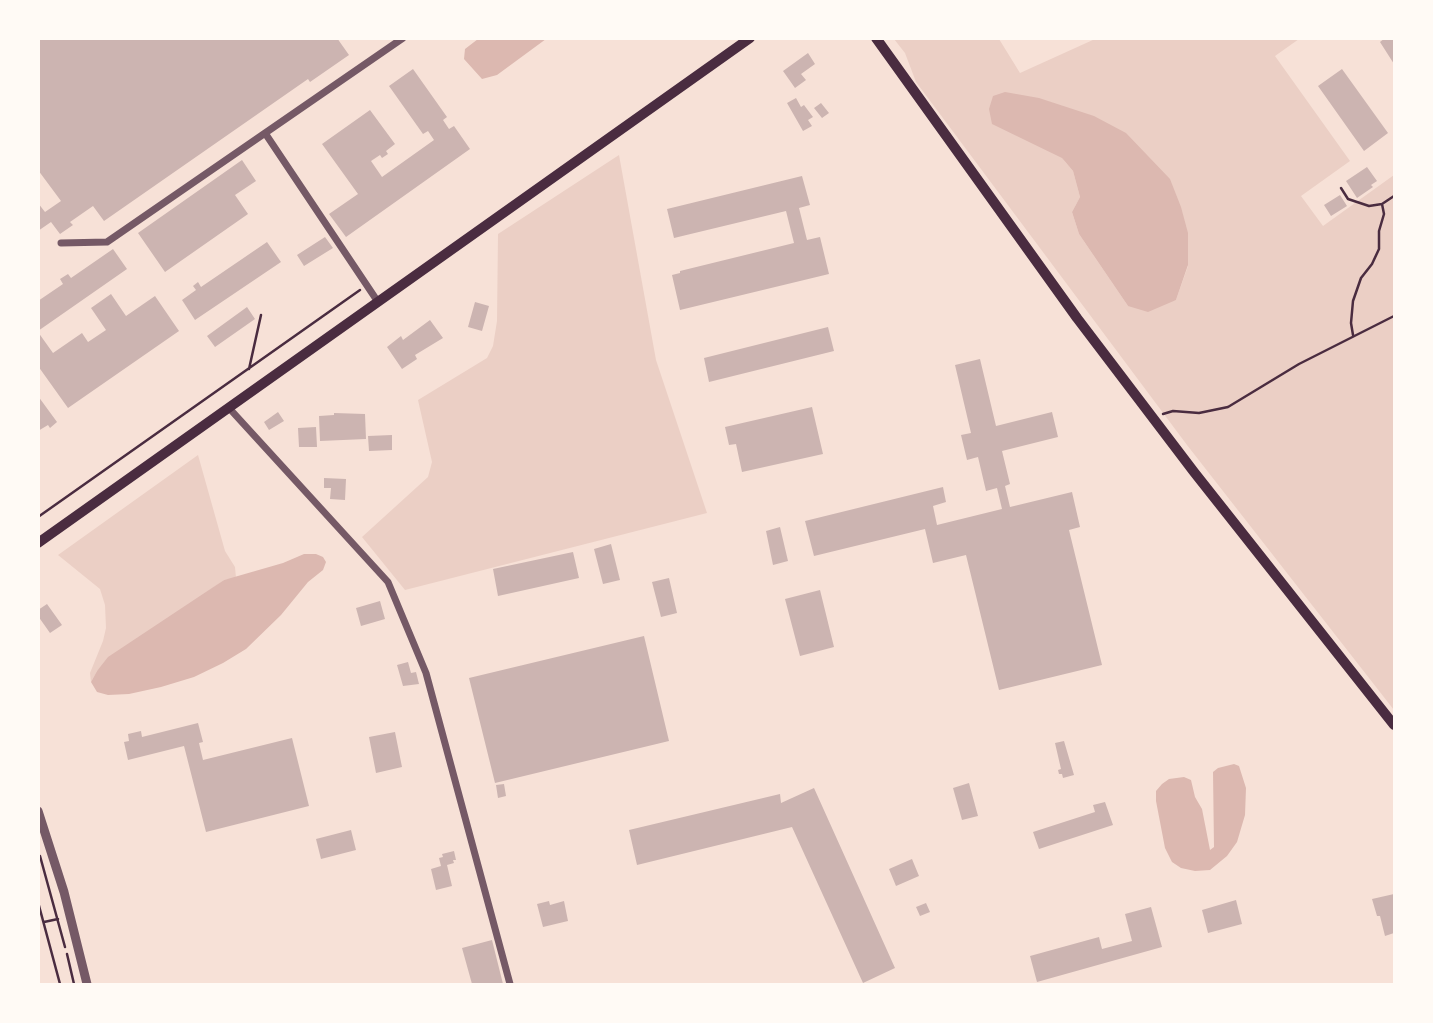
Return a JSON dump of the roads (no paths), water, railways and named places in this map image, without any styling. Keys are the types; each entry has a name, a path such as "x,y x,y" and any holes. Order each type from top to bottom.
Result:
{"main road":[{"path":"38,543 750,38"},
{"path":"876,38 1077,318 1395,725"}],"street":[{"path":"61,243 107,242 403,38"},
{"path":"265,133 378,302"},
{"path":"229,408 388,582 426,673 510,985"},
{"path":"38,811 67,904 87,985"}]}
